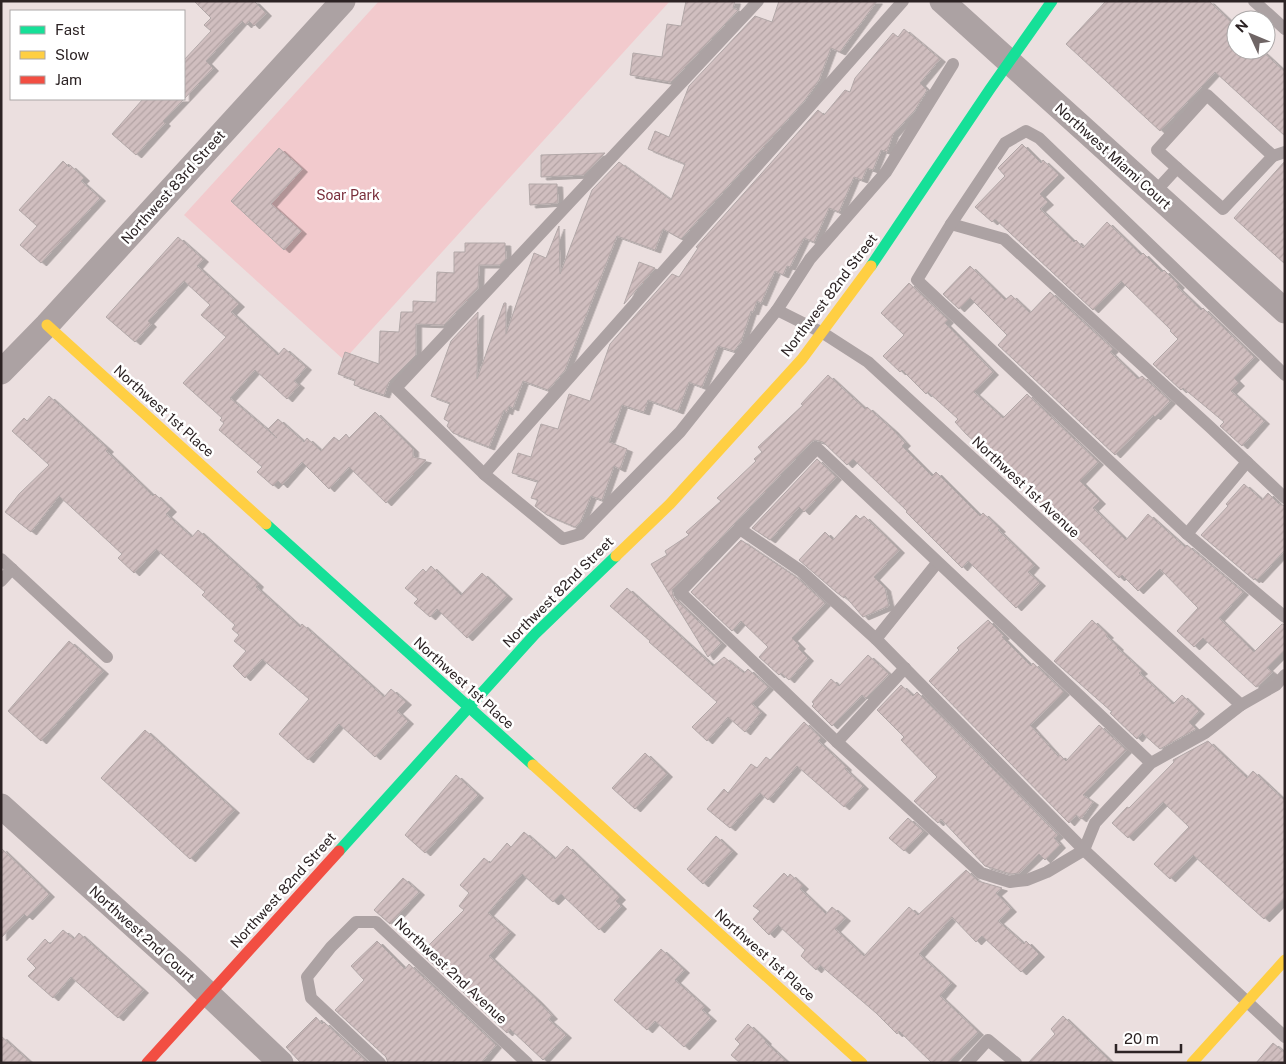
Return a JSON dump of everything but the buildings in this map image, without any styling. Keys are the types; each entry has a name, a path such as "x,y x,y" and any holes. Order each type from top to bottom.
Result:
{"main road":[{"name":"Northwest 82nd Street","path":"147,1063 468,707 557,612 688,485 823,333 879,256 1052,1"},
{"name":"Northwest 1st Place","path":"47,325 862,1063"},
{"path":"1192,1063 1285,960"}],"street":[{"name":"Northwest 83rd Street","path":"1,372 47,325 343,1"},
{"name":"Northwest Miami Court","path":"942,1 1285,311"},
{"name":"Northwest 2nd Court","path":"1,806 281,1063"}],"lane":[{"path":"758,1 396,388 484,474 563,538 580,534 680,432 777,310 810,259 886,172 953,64"},
{"path":"484,474 902,1"},
{"path":"1254,1 1285,29"},
{"path":"1207,95 1279,154 1223,209 1157,150 1207,95"},
{"path":"1285,374 1038,138 1026,131 1005,143 951,224 917,280 1187,534 1285,617"},
{"path":"1154,193 1177,168"},
{"path":"951,224 1004,239 1285,498"},
{"name":"Northwest 1st Avenue","path":"777,310 823,333 868,362 1241,705"},
{"path":"1151,762 937,563 817,448 680,592 837,742 981,873 1010,882 1027,880 1047,872 1084,850 1094,824 1151,762 1206,733 1241,705 1276,685 1285,675"},
{"path":"1187,534 1247,462"},
{"path":"740,529 802,571 876,639 1084,850 1285,1037"},
{"path":"1,559 107,657"},
{"path":"876,639 937,563"},
{"path":"1,581 12,569"},
{"path":"837,742 905,668"},
{"name":"Northwest 2nd Avenue","path":"380,1063 311,998 307,977 331,947 356,922 376,922 527,1063"},
{"path":"967,1063 988,1040 1016,1063"}],"green space":[{"name":"Soar Park","path":"379,1 670,1 344,360 184,215"}],"traffic: fast":[{"path":"871,266 990,89 1052,1"},
{"path":"266,524 533,765"},
{"path":"339,851 535,634 616,556"}],"traffic: slow":[{"path":"616,556 670,504 802,359 871,266"},
{"path":"47,325 266,524"},
{"path":"533,765 862,1063"},
{"path":"1192,1063 1285,960"}],"traffic: jam":[{"path":"147,1063 339,851"}]}
